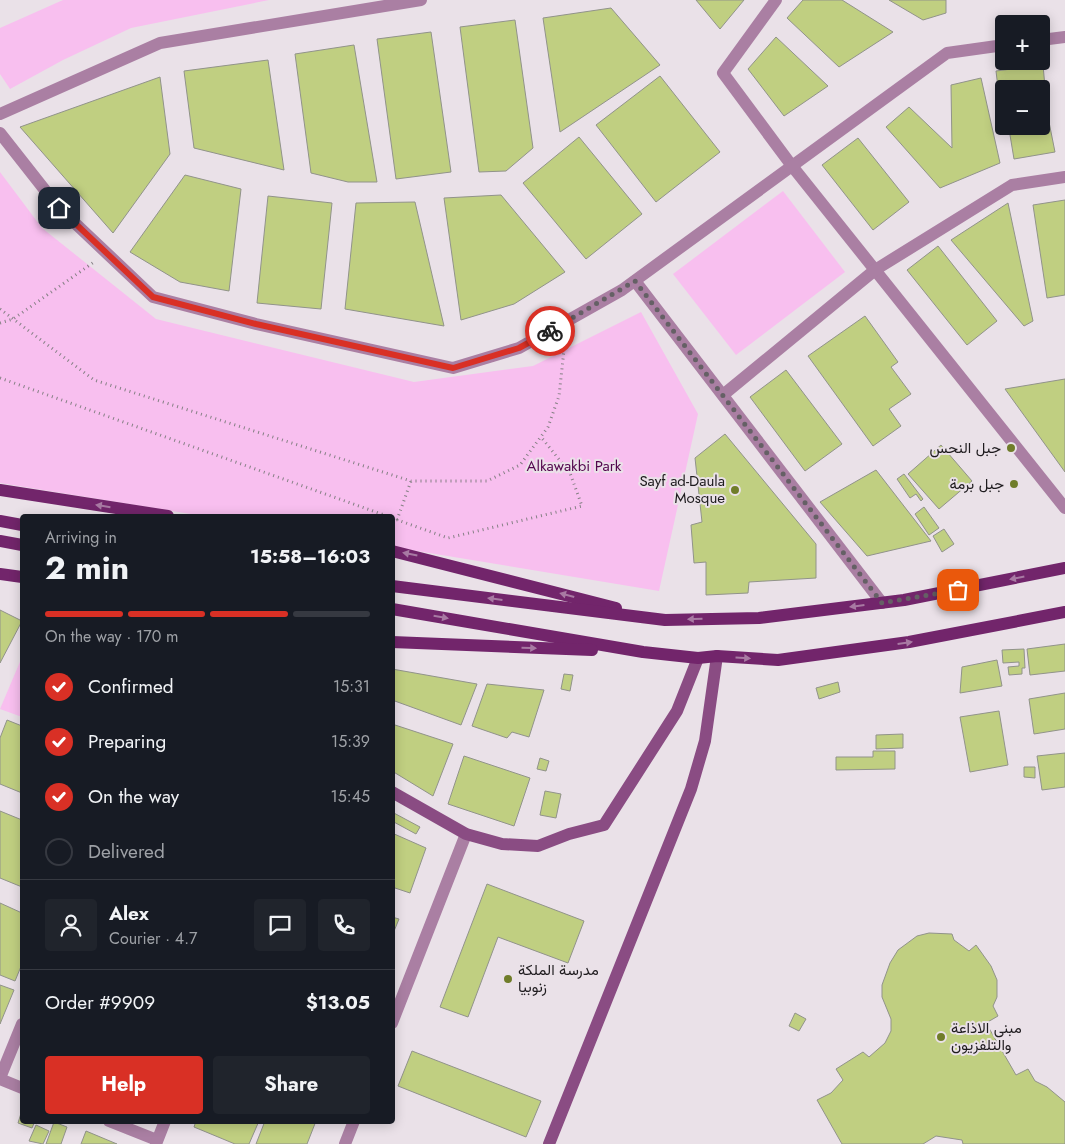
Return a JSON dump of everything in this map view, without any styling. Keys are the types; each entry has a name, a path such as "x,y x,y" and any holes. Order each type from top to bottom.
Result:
{"main road":[{"path":"0,490 155,514"},
{"path":"0,521 20,525"},
{"path":"0,541 20,545"},
{"path":"395,551 665,620"},
{"path":"395,586 665,620 759,618 882,603 1065,568"},
{"path":"0,574 20,577"},
{"path":"395,610 643,652 698,658 716,656 788,658 909,642 1065,612"},
{"path":"395,642 643,652"}],"street":[{"path":"0,114 160,43 421,0"},
{"path":"776,0 722,73 792,166 1065,508"},
{"path":"1050,39 1065,37"},
{"path":"0,134 59,208 153,297 256,324 453,368 519,348 635,281 947,53 995,46"},
{"path":"723,395 875,270 1012,185 1065,178"},
{"path":"635,281 882,603"},
{"path":"549,1144 691,789 705,741 716,656"},
{"path":"395,794 466,834 502,844 538,846 569,834 604,825 678,711 698,658"},
{"path":"395,1015 466,834"},
{"path":"20,1029 0,1079 20,1087"},
{"path":"116,1124 157,1142 164,1124"},
{"path":"345,1144 353,1124"}],"path":[{"path":"0,323 13,319 89,265 105,251"},
{"path":"0,309 94,380 411,481 487,481 520,465 548,427 559,396 564,350"},
{"path":"0,378 381,514"},
{"path":"411,481 397,520 448,538 582,506 570,473 541,437"}],"green space":[{"path":"63,0 269,0 131,28 63,60 10,89 0,74 0,28"},
{"name":"Alkawakbi Park","path":"0,172 42,228 156,319 414,382 533,366 641,312 698,414 659,591 395,547 395,514 191,514 0,483"},
{"path":"783,191 845,272 736,355 673,274"},
{"path":"20,662 20,716 0,709"}],"building":[{"path":"696,0 744,0 720,29"},
{"path":"803,0 842,0 893,32 839,67 787,18"},
{"path":"889,0 946,0 946,13 923,20"},
{"path":"611,8 660,65 560,132 543,18"},
{"path":"515,20 533,148 506,171 479,172 460,27"},
{"path":"431,32 451,172 396,179 377,39"},
{"path":"776,37 828,86 784,116 748,69"},
{"path":"354,45 377,182 348,182 311,173 295,54"},
{"path":"268,60 284,170 194,148 184,71"},
{"path":"1043,70 1044,80 997,80 996,71"},
{"path":"660,76 720,152 656,202 596,125"},
{"path":"160,77 170,154 113,233 20,127"},
{"path":"981,78 1000,163 940,188 886,127 909,107 952,148 951,85"},
{"path":"1050,127 1055,152 1014,159 1010,135 1050,135"},
{"path":"579,137 642,214 586,259 523,183"},
{"path":"858,138 909,202 873,230 822,165"},
{"path":"185,175 241,189 229,291 180,282 130,252"},
{"path":"501,195 565,272 514,304 461,320 444,198"},
{"path":"268,196 332,203 321,309 257,303"},
{"path":"1065,200 1065,295 1047,298 1033,205"},
{"path":"415,202 444,326 345,309 356,203"},
{"path":"1008,203 1033,321 1024,326 951,240"},
{"path":"938,246 997,321 967,345 907,270"},
{"path":"865,316 898,362 891,367 911,394 889,409 901,426 873,446 808,356"},
{"path":"786,370 842,444 805,471 750,397"},
{"path":"1065,379 1065,472 1005,389"},
{"name":"Sayf ad-Daula Mosque","path":"725,434 816,544 816,578 749,582 748,593 706,595 706,562 694,563 691,525 702,522 695,458"},
{"path":"941,445 972,481 939,509 908,474"},
{"path":"876,470 931,541 867,556 820,502"},
{"path":"904,474 923,499 921,501 916,494 910,498 897,479"},
{"path":"924,507 939,528 929,535 915,514"},
{"path":"944,529 954,544 942,552 933,536"},
{"path":"0,610 20,620 20,625 0,663"},
{"path":"1065,644 1065,671 1030,675 1027,649"},
{"path":"1024,649 1025,668 1022,668 1022,674 1009,675 1008,667 1019,666 1019,662 1003,663 1002,650"},
{"path":"997,660 1002,686 960,693 962,667"},
{"path":"395,670 477,684 461,725 395,701"},
{"path":"564,674 573,675 570,691 561,689"},
{"path":"838,682 840,692 819,699 816,688"},
{"path":"487,684 544,690 529,737 512,732 507,738 472,726"},
{"path":"1065,693 1065,729 1034,734 1029,699"},
{"path":"999,711 1008,765 970,772 960,717"},
{"path":"7,720 20,725 20,792 0,784 0,738"},
{"path":"395,725 453,744 433,796 395,773"},
{"path":"903,734 903,748 876,749 876,735"},
{"path":"873,751 895,751 895,769 836,770 836,757 873,757"},
{"path":"1065,753 1065,787 1042,790 1037,756"},
{"path":"464,756 530,778 514,826 448,804"},
{"path":"540,758 549,761 546,771 537,769"},
{"path":"1024,767 1035,767 1035,778 1024,777"},
{"path":"545,791 561,794 556,818 540,815"},
{"path":"0,811 20,819 20,886 0,878"},
{"path":"395,814 420,827 416,834 395,823"},
{"path":"395,834 426,848 410,893 395,888"},
{"path":"487,884 584,921 568,963 498,937 468,1017 440,1007"},
{"path":"0,903 20,912 20,969 15,981 0,975"},
{"path":"395,918 399,919 395,929"},
{"name":"مبنى الاذاعة والتلفزيون","path":"929,933 952,934 954,940 969,951 976,945 991,966 997,980 997,997 993,1006 998,1016 986,1023 1016,1075 1028,1069 1035,1081 1047,1087 1065,1102 1065,1144 963,1144 962,1140 936,1136 923,1144 842,1144 817,1100 831,1093 843,1080 836,1069 863,1052 869,1057 885,1043 891,1031 891,1019 882,997 882,985 890,963 898,950 917,936"},
{"path":"0,985 14,990 0,1024"},
{"path":"795,1013 806,1019 799,1031 789,1026"},
{"path":"412,1051 541,1101 526,1137 398,1086"},
{"path":"21,1124 34,1124 32,1128"},
{"path":"53,1124 67,1127 61,1144 46,1144"},
{"path":"195,1124 258,1124 249,1144 235,1144 194,1127"},
{"path":"264,1124 315,1124 307,1144 256,1144"},
{"path":"36,1125 49,1131 43,1144 29,1141"},
{"path":"86,1131 117,1144 81,1144"}],"way so far":[{"path":"550,331 635,281 882,603 958,590"}],"place":[{"name":"جبل النحس","path":"1011,448"},
{"name":"جبل برمة","path":"1014,484"},
{"name":"Sayf ad-Daula Mosque","path":"735,490"},
{"name":"مدرسة الملكة زنوبيا","path":"508,979"},
{"name":"مبنى الاذاعة والتلفزيون","path":"941,1037"}],"route":[{"path":"59,208 153,297 256,324 453,368 519,348 550,331"}]}
